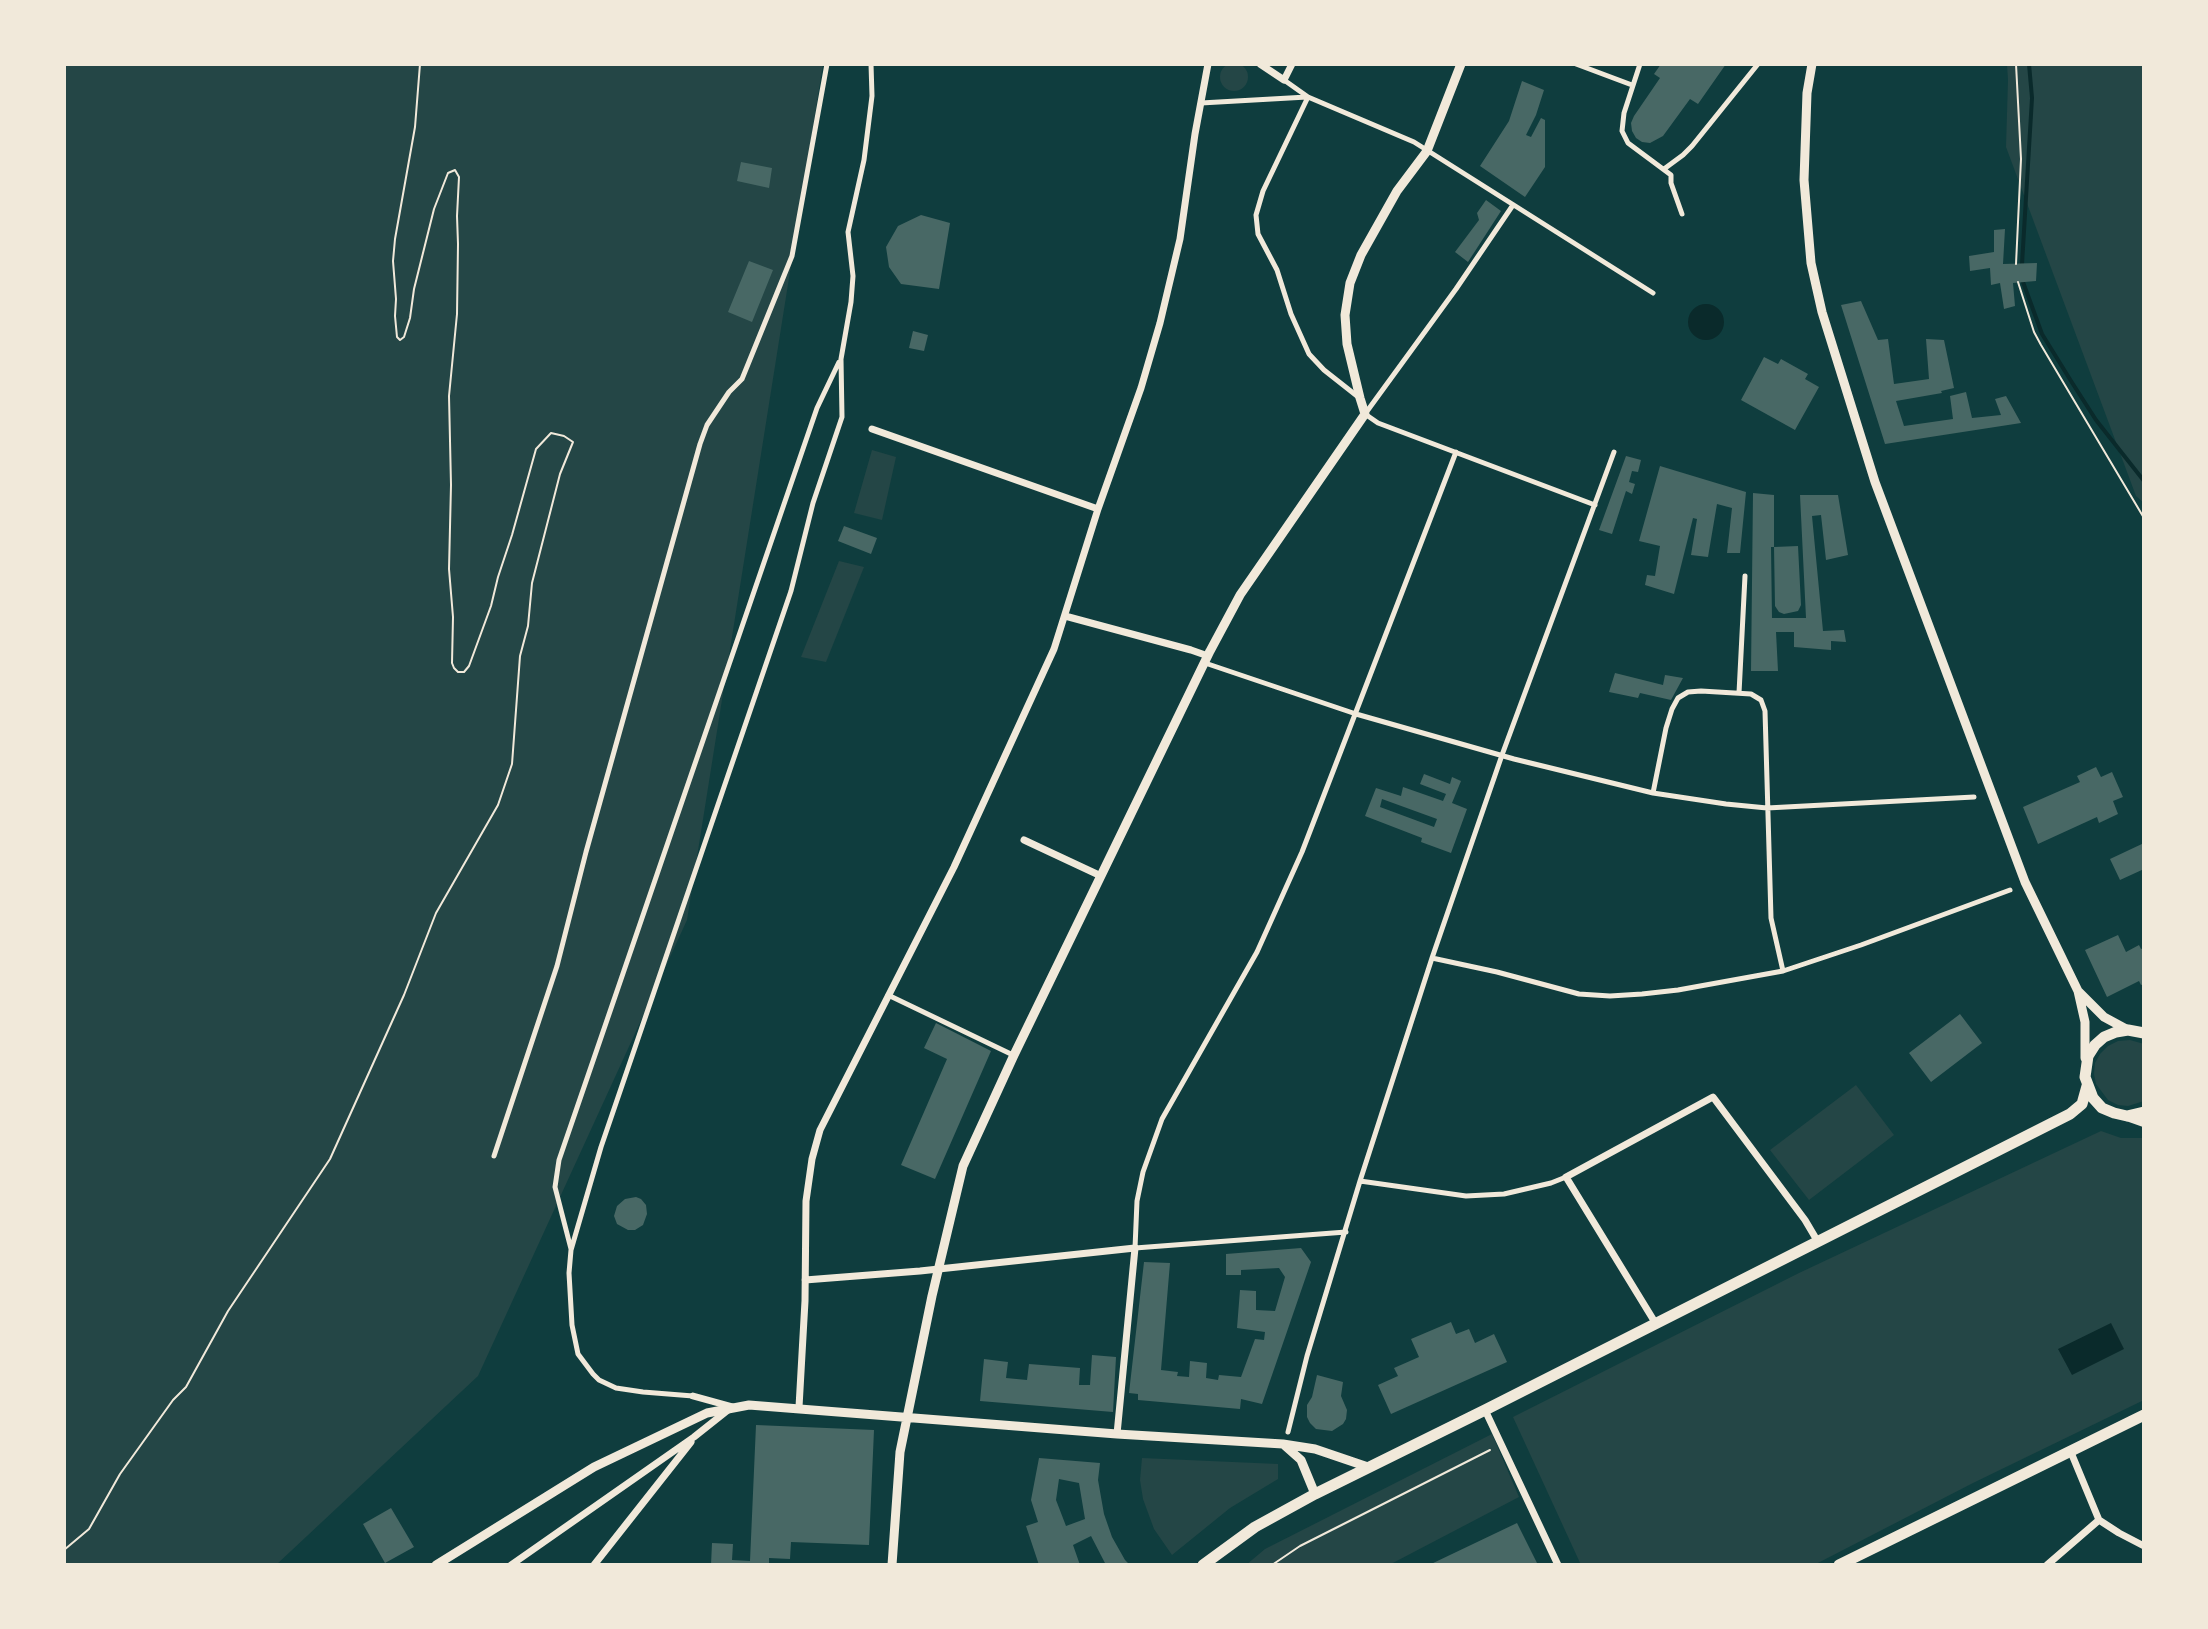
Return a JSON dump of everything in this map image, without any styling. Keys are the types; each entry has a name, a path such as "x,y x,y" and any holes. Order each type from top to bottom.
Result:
{"main road":[{"path":"2144,1033 2128,1030 2104,1037 2088,1056 2085,1068 2087,1086 2102,1108 2144,1122"},
{"path":"1203,1565 1255,1527 1315,1494 2070,1114 2082,1104 2087,1086"},
{"path":"2127,1116 2144,1112"},
{"path":"1839,1565 2144,1415"}],"street":[{"path":"494,1156 557,966 700,444 707,425 729,392 742,379 792,256 827,64"},
{"path":"733,1407 693,1396 616,1388 599,1380 578,1354 572,1325 571,1250 601,1147 791,591 813,503 842,417 841,359 853,276 847,244 864,160 872,96 871,64"},
{"path":"799,1407 806,1201 820,1130 974,824 1041,680 1065,616 1160,323 1180,239 1208,64"},
{"path":"1260,64 1308,97 1414,142 1653,293"},
{"path":"1284,80 1292,64"},
{"path":"1461,64 1427,151 1397,191 1361,255 1350,283 1345,315 1347,344 1360,398 1365,414 1378,423 1595,505"},
{"path":"1576,64 1632,85"},
{"path":"1640,64 1622,120 1622,131 1628,143 1671,175 1682,214"},
{"path":"1664,169 1683,155 1758,64"},
{"path":"1812,64 1807,93 1804,180 1811,263 1822,312 1875,482 2025,882 2078,991 2085,1022 2085,1068"},
{"path":"1201,103 1308,97"},
{"path":"1308,97 1263,191 1256,215 1258,234 1277,270 1291,314 1309,354 1360,398"},
{"path":"892,1565 900,1452 963,1166 1014,1055 1240,595 1513,205"},
{"path":"571,1250 555,1187 559,1160 817,408 841,359"},
{"path":"872,429 1098,509"},
{"path":"1117,1434 1137,1201 1143,1172 1162,1119 1257,952 1302,852 1456,452"},
{"path":"1288,1432 1307,1356 1360,1181 1432,958 1502,755 1614,452"},
{"path":"1739,693 1745,576"},
{"path":"1065,616 1191,650 1206,660 1356,714 1653,793 1767,808 1974,797"},
{"path":"1653,793 1666,728 1678,698 1688,692 1701,691 1757,696 1764,705 1771,918 1783,971"},
{"path":"1024,840 1101,876"},
{"path":"1432,958 1579,994 1610,996 1678,990 1783,971 2010,890"},
{"path":"2078,991 2104,1017 2128,1030"},
{"path":"888,995 1014,1055"},
{"path":"1360,1181 1466,1196 1504,1194 1551,1183 1713,1097 1818,1242"},
{"path":"1566,1177 1656,1324"},
{"path":"805,1280 1135,1248 1346,1232"},
{"path":"511,1565 733,1407"},
{"path":"436,1565 580,1474 707,1413 733,1407 799,1407 1117,1434 1283,1444 1315,1449 1368,1467"},
{"path":"1485,1410 1558,1565"},
{"path":"594,1565 694,1437"},
{"path":"1283,1444 1301,1460 1315,1494"},
{"path":"2070,1450 2099,1520 2144,1546"},
{"path":"2047,1565 2099,1520"}],"path":[{"path":"64,1550 89,1529 120,1474 173,1400 186,1387 228,1311 330,1159 388,1031 436,913 498,805 512,764 520,656 528,626 532,583 560,474 573,442 551,433 536,449 491,606 469,666 464,672 458,672 452,663 453,617 449,569 449,396 458,272 459,177 455,170 448,173 434,209 410,318 404,337 400,340 395,316 395,239 415,127 420,64"},
{"path":"2016,64 2021,159 2016,264"},
{"path":"2018,282 2034,332 2144,518"},
{"path":"1272,1565 1300,1546 1500,1445"}],"shaded area":[{"path":"1234,63 1244,67 1248,77 1244,87 1234,91 1224,87 1220,77 1224,67"},
{"path":"64,64 823,64 687,920 478,1376 276,1565 64,1565"},
{"path":"2007,64 2144,64 2144,503 2136,496 2006,147"},
{"path":"1706,304 1719,309 1724,322 1719,335 1706,340 1693,335 1688,322 1693,309"},
{"path":"872,450 896,457 882,520 854,513"},
{"path":"839,561 864,567 826,662 801,657"},
{"path":"2130,1040 2144,1044 2144,1101 2128,1106 2118,1105 2108,1100 2096,1084 2095,1063 2108,1046"},
{"path":"1856,1085 1894,1135 1809,1200 1770,1150"},
{"path":"2101,1131 2121,1138 2144,1138 2144,1400 1814,1565 1581,1565 1513,1417 1799,1273"},
{"path":"2111,1323 2124,1349 2072,1375 2058,1349"},
{"path":"1492,1434 1519,1497 1389,1565 1246,1565 1265,1549"},
{"path":"1142,1458 1278,1464 1278,1479 1230,1508 1172,1555 1154,1529 1143,1499 1140,1480"}],"building":[{"path":"1661,64 1726,64 1698,104 1690,99 1663,136 1650,143 1642,142 1636,138 1631,123 1660,78 1654,74"},
{"path":"1522,81 1544,90 1526,135 1531,137 1541,118 1545,120 1545,167 1525,197 1480,166 1509,121"},
{"path":"741,162 772,168 769,188 737,181"},
{"path":"1486,200 1501,211 1468,262 1455,252 1479,220 1477,213"},
{"path":"921,215 950,223 939,289 901,284 889,267 886,247 898,226"},
{"path":"2005,229 2003,264 2037,263 2036,281 2013,283 2015,306 2004,309 2000,283 1991,285 1990,268 1970,271 1969,256 1994,252 1994,230"},
{"path":"749,261 773,270 752,322 728,312"},
{"path":"1861,301 1878,340 1888,339 1894,384 1929,379 1926,339 1944,340 1954,388 1896,401 1904,426 1953,419 1950,396 1966,392 1972,418 2001,415 1995,399 2006,396 2021,423 1885,444 1841,305"},
{"path":"913,331 928,335 924,351 909,348"},
{"path":"1764,357 1778,364 1781,359 1808,374 1805,379 1819,387 1795,430 1741,400"},
{"path":"1626,456 1641,460 1638,472 1632,471 1629,482 1635,484 1632,494 1626,491 1612,534 1599,530"},
{"path":"1660,466 1746,492 1740,553 1727,553 1732,508 1717,504 1708,557 1691,555 1697,519 1693,518 1674,594 1645,585 1647,575 1655,576 1660,546 1639,541"},
{"path":"1753,493 1774,495 1772,618 1806,618 1800,495 1838,495 1848,555 1826,560 1821,515 1812,516 1823,631 1844,630 1846,642 1831,641 1831,650 1794,647 1794,632 1776,632 1778,671 1751,671"},
{"path":"844,526 877,538 871,554 838,541"},
{"path":"1798,546 1801,605 1798,611 1784,614 1775,606 1774,547"},
{"path":"1615,673 1663,685 1665,675 1683,678 1671,700 1640,693 1638,698 1609,692"},
{"path":"2096,767 2101,777 2112,772 2123,797 2113,801 2118,814 2099,823 2097,817 2038,844 2023,807 2080,782 2077,776"},
{"path":"1424,774 1450,784 1452,777 1461,781 1452,803 1467,809 1451,853 1365,816 1376,788 1401,796 1403,787 1443,801 1446,794 1420,784","holes":["1382,799 1437,819 1434,827 1380,807"]},
{"path":"2144,843 2144,869 2120,880 2110,859"},
{"path":"2118,935 2126,952 2139,945 2141,949 2144,948 2144,984 2141,985 2139,981 2107,997 2085,950"},
{"path":"1960,1014 1982,1043 1931,1082 1909,1053"},
{"path":"936,1023 991,1051 935,1179 901,1165 947,1059 924,1048"},
{"path":"636,1197 646,1205 647,1214 643,1225 628,1230 617,1224 614,1216 617,1206 625,1199"},
{"path":"1301,1248 1311,1262 1262,1404 1241,1399 1240,1409 1138,1400 1138,1394 1129,1393 1144,1262 1170,1263 1161,1370 1189,1377 1190,1361 1207,1363 1206,1378 1218,1380 1219,1375 1241,1377 1255,1339 1264,1340 1265,1332 1237,1328 1240,1290 1256,1291 1256,1310 1275,1311 1285,1277 1279,1268 1241,1270 1241,1275 1226,1275 1226,1254"},
{"path":"1451,1322 1456,1334 1469,1329 1475,1343 1494,1334 1507,1362 1391,1414 1378,1385 1398,1376 1394,1368 1419,1357 1411,1339"},
{"path":"1092,1355 1116,1357 1113,1412 980,1401 984,1359 1008,1362 1006,1378 1027,1380 1029,1364 1080,1368 1079,1385 1090,1385"},
{"path":"1317,1375 1343,1382 1341,1396 1347,1410 1346,1419 1332,1431 1316,1429 1307,1417 1307,1405"},
{"path":"756,1425 874,1430 869,1545 791,1542 790,1559 769,1558 769,1565 711,1565 712,1543 733,1544 732,1560 750,1561"},
{"path":"1039,1458 1100,1463 1098,1480 1104,1514 1112,1537 1130,1565 1106,1565 1091,1536 1073,1545 1080,1565 1039,1565 1026,1526 1038,1522 1031,1500","holes":["1059,1479 1079,1483 1085,1519 1066,1526 1056,1500"]},
{"path":"391,1508 414,1547 385,1563 363,1524"},
{"path":"1517,1523 1538,1565 1429,1565"}],"waterway":[{"path":"2022,264 2032,98 2029,64"},
{"path":"2023,282 2042,334 2096,420 2144,481"}]}
